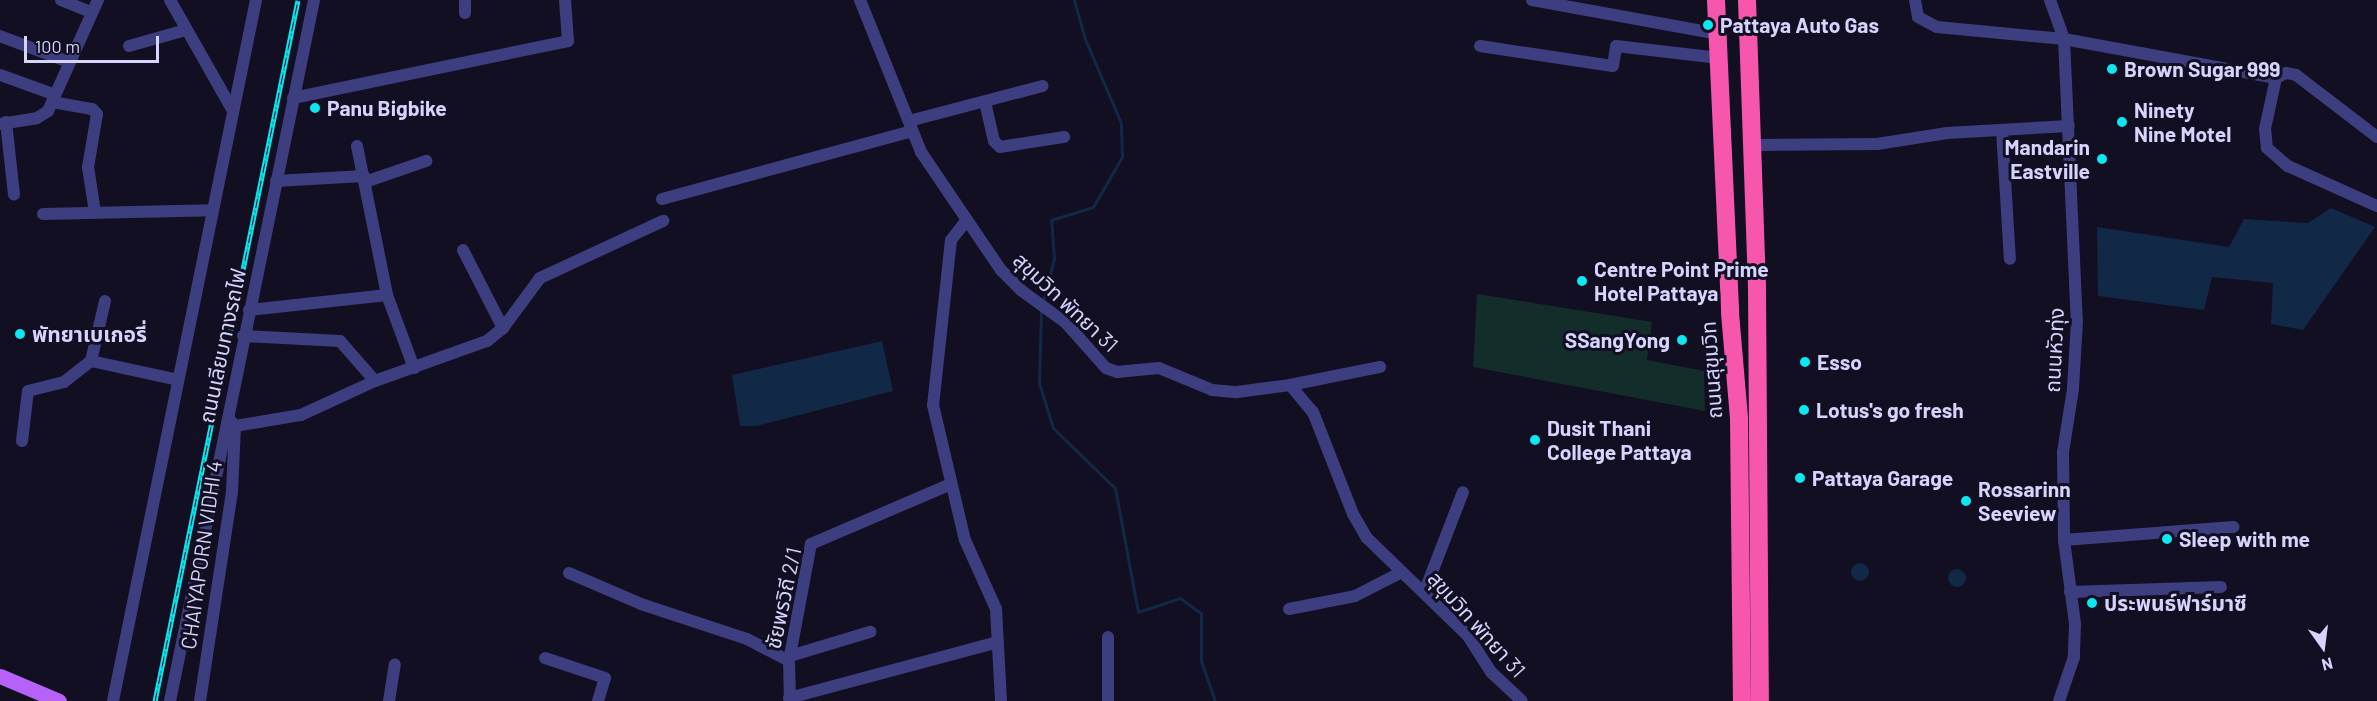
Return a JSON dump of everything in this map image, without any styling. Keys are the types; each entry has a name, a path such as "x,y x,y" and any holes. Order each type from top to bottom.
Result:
{"highway":[{"name":"ถนนสุขุมวิท","path":"1716,0 1727,245 1739,419 1742,701"},
{"name":"ถนนสุขุมวิท","path":"1747,0 1756,246 1760,701"},
{"path":"1727,245 1735,253 1745,255 1754,252 1756,246"}],"main road":[{"path":"0,676 33,695 59,701"}],"street":[{"path":"61,0 91,12"},
{"path":"14,195 3,123 37,118 48,111 98,0"},
{"path":"170,0 233,111"},
{"name":"ถนนเลียบทางรถไฟ","path":"113,701 255,0"},
{"name":"ถนนเลียบทางรถไฟ","path":"170,701 231,421 243,336 314,0"},
{"path":"465,0 465,13"},
{"path":"293,98 568,41 565,0"},
{"name":"สุขุมวิท พัทยา 31","path":"860,0 921,152 1001,270 1028,296 1066,323 1092,356 1118,372 1159,368 1212,390 1237,393 1290,385 1313,412 1353,514 1367,538 1468,636 1491,672 1522,701"},
{"path":"1532,0 1719,34"},
{"path":"1914,0 1918,17 1926,24 2064,39 2276,78 2286,73 2296,75 2377,137"},
{"name":"ถนนหัวทุ่ง","path":"2050,0 2064,39 2078,321 2073,389 2063,452 2064,540 2075,624 2074,657 2059,701"},
{"path":"129,46 186,30"},
{"path":"0,36 69,62"},
{"path":"1480,46 1613,66 1616,45 1719,58"},
{"path":"0,75 52,98 92,110 97,114 88,167 95,212"},
{"path":"2276,78 2265,129 2268,148 2288,166 2377,206"},
{"path":"662,199 1042,86"},
{"path":"985,102 994,141 1000,147 1064,137"},
{"path":"1752,145 1877,144 1947,133 2069,126"},
{"path":"2002,130 2010,259"},
{"path":"357,146 387,295 414,368"},
{"path":"276,181 364,179 426,161"},
{"path":"44,214 213,210"},
{"path":"231,421 302,415 375,381 487,341 503,328 540,278 663,221"},
{"path":"966,221 951,240 933,405 965,540 996,609 1001,701"},
{"path":"463,250 503,328"},
{"path":"249,310 387,295"},
{"path":"22,441 28,391 64,382 91,362 105,301"},
{"path":"243,336 335,339 344,344 375,381"},
{"path":"91,362 178,380"},
{"path":"1290,385 1380,367"},
{"name":"CHAIYAPORN VIDHI 4","path":"200,701 228,526 231,421"},
{"name":"ชัยพรวิถี 2/1","path":"790,699 789,659 811,544 951,484"},
{"path":"1424,593 1463,492"},
{"path":"2064,540 2234,527"},
{"path":"1289,609 1355,596 1402,572"},
{"path":"569,573 641,604 747,639 789,659 870,632"},
{"path":"2070,592 2221,587"},
{"path":"1108,637 1108,701"},
{"path":"790,699 998,642"},
{"path":"545,658 605,678 598,701"},
{"path":"389,701 395,664"}],"green space":[{"path":"1477,294 1652,322 1647,360 1704,371 1705,411 1473,367"}],"water":[{"path":"2331,208 2375,227 2303,330 2271,324 2273,283 2212,277 2204,310 2098,296 2097,227 2229,247 2244,219 2308,223"},
{"path":"882,341 893,391 756,426 740,426 732,375"},
{"path":"1860,563 1866,566 1869,572 1866,578 1860,581 1854,578 1851,572 1854,566"},
{"path":"1957,569 1963,572 1966,578 1963,584 1957,587 1951,584 1948,578 1951,572"}],"waterway":[{"path":"1043,301 1054,259 1051,220 1093,207 1122,157 1121,123 1085,39 1074,0"},
{"path":"1041,310 1039,383 1053,428 1115,488 1138,612 1180,598 1201,613 1201,661 1215,701"}],"railway":[{"path":"155,701 298,0"}],"place":[{"name":"Pattaya Auto Gas","path":"1708,25"},
{"name":"Brown Sugar 999","path":"2112,69"},
{"name":"Panu Bigbike","path":"315,108"},
{"name":"Ninety Nine Motel","path":"2122,122"},
{"name":"Mandarin Eastville","path":"2102,159"},
{"name":"Centre Point Prime Hotel Pattaya","path":"1582,281"},
{"name":"พัทยาเบเกอรี่","path":"20,334"},
{"name":"SSangYong","path":"1682,340"},
{"name":"Esso","path":"1805,362"},
{"name":"Lotus's go fresh","path":"1804,410"},
{"name":"Dusit Thani College Pattaya","path":"1535,440"},
{"name":"Pattaya Garage","path":"1800,478"},
{"name":"Rossarinn Seeview","path":"1966,501"},
{"name":"Sleep with me","path":"2167,539"},
{"name":"ประพนธ์ฟาร์มาซี","path":"2092,603"}]}
